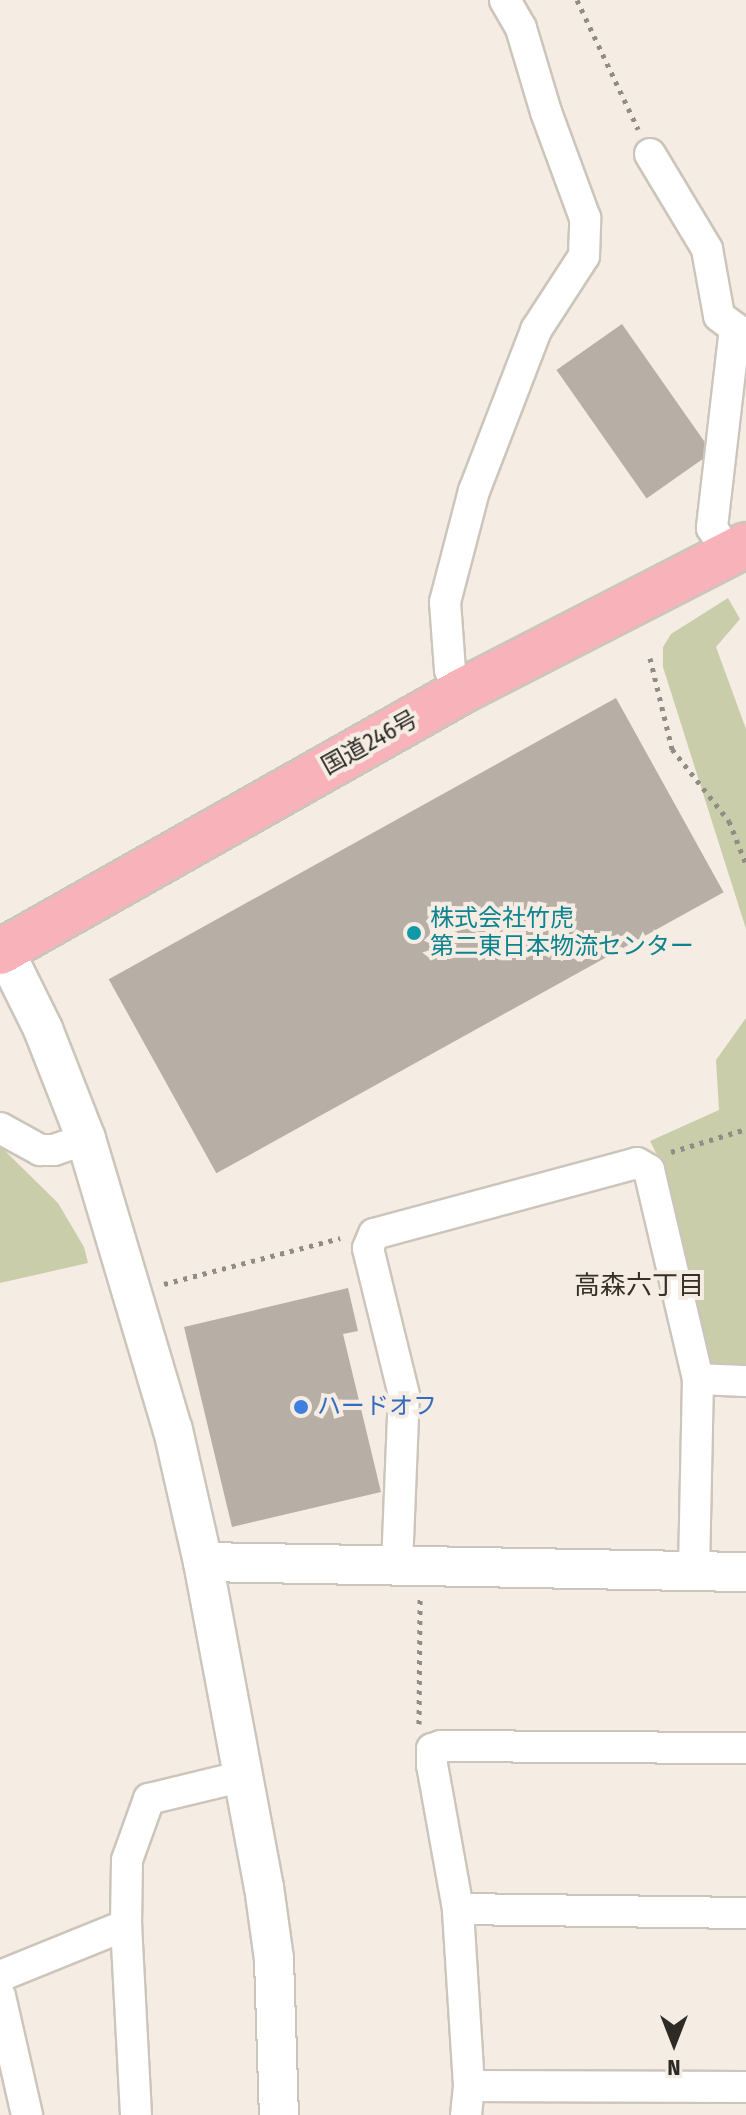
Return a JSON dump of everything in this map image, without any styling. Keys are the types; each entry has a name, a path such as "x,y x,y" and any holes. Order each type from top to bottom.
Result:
{"highway":[{"name":"国道246号","path":"2,951 462,691 738,549"}],"street":[{"path":"462,691 450,670 445,602 474,491 536,330 584,256 585,218 546,112 521,28 505,0"},
{"path":"650,154 707,249 719,316 735,328 712,528 738,549"},
{"path":"2,951 43,1029 86,1139 134,1291 173,1430 203,1562 244,1776 274,1959 279,2115"},
{"path":"0,1128 40,1150 54,1150 86,1139"},
{"path":"408,1566 404,1395 368,1248 374,1234 637,1163 649,1170 698,1379 694,1571"},
{"path":"698,1379 746,1381"},
{"path":"203,1562 746,1572"},
{"path":"746,1748 441,1746 432,1749 432,1765 458,1909 468,2100 746,2087"},
{"path":"136,2115 126,1925 127,1860 149,1799 244,1776"},
{"path":"458,1909 746,1913"},
{"path":"0,1976 126,1925"},
{"path":"0,1996 27,2115"}],"path":[{"path":"577,0 650,154"},
{"path":"650,658 672,749 729,821 746,864"},
{"path":"649,1170 647,1159 746,1129"},
{"path":"134,1291 350,1235 368,1248"},
{"path":"408,1566 419,1726 432,1749"}],"green space":[{"path":"728,598 740,619 716,647 746,729 746,929 663,667 663,647 671,634"},
{"path":"746,1018 746,1371 716,1370 704,1361 664,1169 650,1141 719,1110 716,1060"},
{"path":"0,1146 58,1203 84,1247 88,1263 0,1283"}],"building":[{"path":"622,324 712,453 647,498 556,370"},
{"name":"株式会社竹虎 第二東日本物流センター","path":"616,698 724,892 216,1173 109,979"},
{"path":"348,1288 358,1331 343,1334 381,1492 232,1527 184,1327"}],"place":[{"name":"株式会社竹虎 第二東日本物流センター","path":"414,933"},
{"name":"ハードオフ","path":"301,1407"}],"district":[{"name":"高森六丁目","path":"639,1286"}]}
